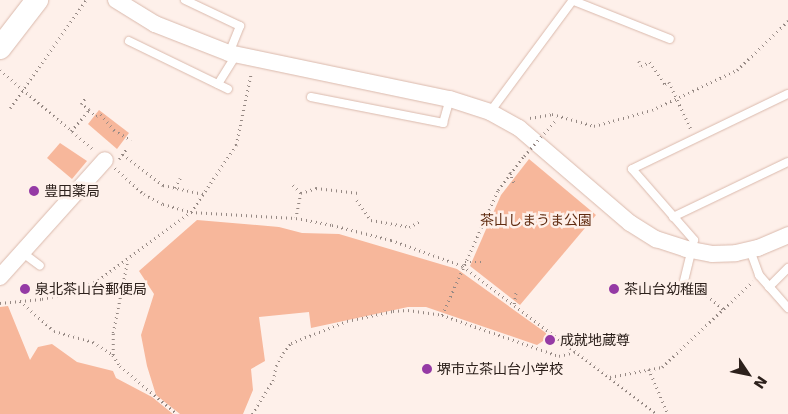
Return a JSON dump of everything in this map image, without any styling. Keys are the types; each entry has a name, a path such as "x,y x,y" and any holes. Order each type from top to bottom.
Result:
{"street":[{"path":"0,48 37,0"},
{"path":"116,0 155,24 233,54 450,98 490,112 519,128 630,223 656,239 692,251 712,254 750,250 788,235"},
{"path":"0,277 105,160"}],"lane":[{"path":"185,0 240,26 233,54 218,84"},
{"path":"490,112 574,1 670,40"},
{"path":"129,41 228,90"},
{"path":"685,279 694,240 632,169 788,94"},
{"path":"311,97 443,123 450,98"},
{"path":"672,217 788,162"},
{"path":"750,250 759,275 788,308"},
{"path":"23,252 40,266"},
{"path":"770,287 788,268"}],"path":[{"path":"10,108 86,0"},
{"path":"528,119 560,116 570,122 594,126 652,110 737,70 788,22"},
{"path":"0,302 20,301 70,292 127,261 191,212 236,145 253,59"},
{"path":"639,61 641,66 650,62 665,84 669,82 696,138"},
{"path":"0,70 19,87"},
{"path":"85,98 81,104 96,116 100,114 114,130 131,140"},
{"path":"71,131 88,110"},
{"path":"442,315 498,190 510,172 560,116"},
{"path":"123,154 163,185 203,194"},
{"path":"510,172 515,185"},
{"path":"175,188 180,178"},
{"path":"293,186 301,193"},
{"path":"301,193 316,188 359,193"},
{"path":"296,218 301,193"},
{"path":"357,200 371,220 409,227 421,221"},
{"path":"191,212 296,218 366,232 464,264 657,414"},
{"path":"113,355 113,333 127,261"},
{"path":"464,264 482,262"},
{"path":"610,377 662,367 759,275"},
{"path":"685,279 723,309"},
{"path":"514,304 516,292"},
{"path":"20,301 54,331 93,342 113,355 120,366 177,414"},
{"path":"252,414 273,381 276,366 282,353 291,342 307,334 392,311 408,310 442,315 559,356 575,352"},
{"path":"649,369 668,414"}],"green space":[{"path":"99,110 129,133 117,149 88,124"},
{"path":"60,143 87,161 72,179 47,158"},
{"name":"茶山しまうま公園","path":"529,159 596,215 520,305 470,266 501,195"},
{"path":"197,220 279,227 302,233 339,234 457,269 546,333 546,339 537,345 426,307 408,307 311,328 309,312 259,317 265,361 251,369 253,390 243,414 180,414 156,395 147,366 141,335 154,294 139,271"},
{"path":"8,306 30,360 38,347 52,344 77,362 113,371 116,378 152,397 173,414 0,414 0,307"}],"place":[{"name":"豊田薬局","path":"34,191"},
{"name":"泉北茶山台郵便局","path":"25,289"},
{"name":"茶山台幼稚園","path":"614,289"},
{"name":"成就地蔵尊","path":"550,340"},
{"name":"堺市立茶山台小学校","path":"427,369"}]}
